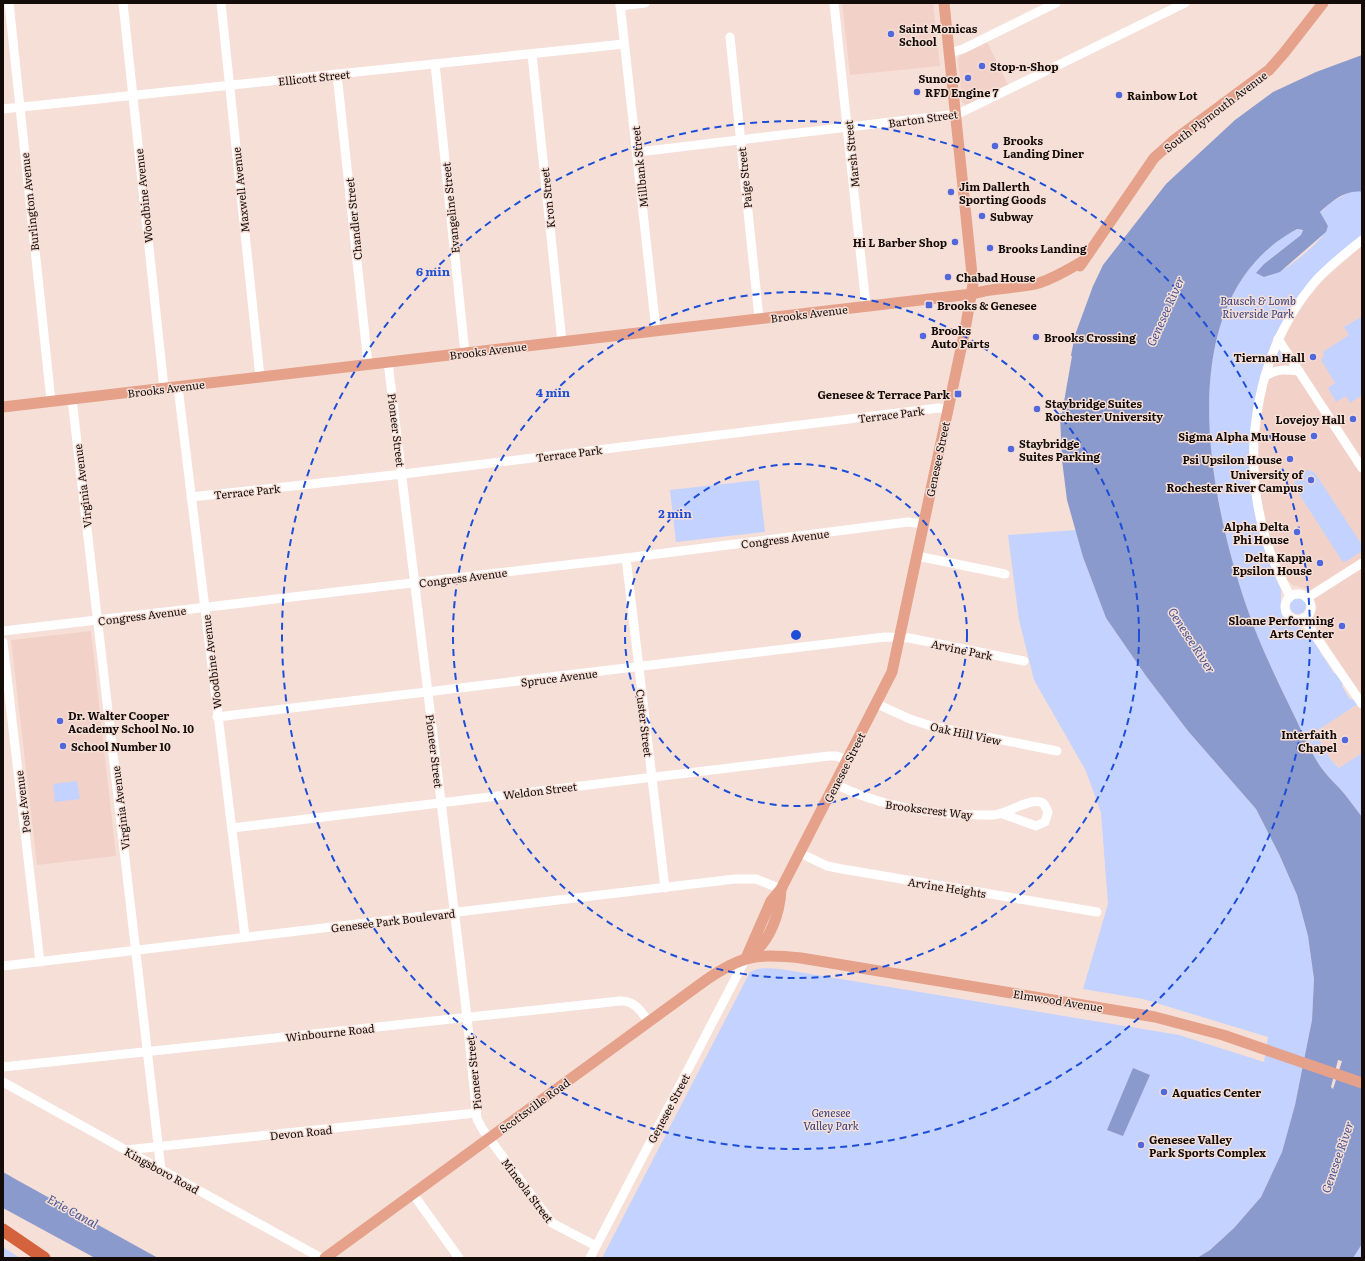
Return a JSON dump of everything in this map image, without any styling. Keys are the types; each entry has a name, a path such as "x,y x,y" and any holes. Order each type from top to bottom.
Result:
{"highway":[{"path":"3,1230 44,1258"},
{"path":"3,1239 32,1258"}],"main road":[{"name":"Genesee Street","path":"746,958 773,897 782,889 892,672 972,294 973,284 944,3"},
{"name":"South Plymouth Avenue","path":"972,294 1038,283 1062,273 1083,261 1095,246 1138,179 1154,158 1173,141 1269,70 1280,59 1323,3"},
{"name":"Brooks Avenue","path":"3,407 972,294"},
{"name":"Elmwood Avenue","path":"746,958 766,955 801,958 1135,1012 1204,1029 1362,1083"},
{"name":"Scottsville Road","path":"325,1258 648,1021 714,974 734,962 746,958"}],"street":[{"name":"Burlington Avenue","path":"8,3 51,401"},
{"name":"Woodbine Avenue","path":"123,3 164,388"},
{"name":"Maxwell Avenue","path":"221,3 260,377"},
{"path":"620,5 645,3"},
{"name":"Marsh Street","path":"834,3 866,306"},
{"path":"949,53 963,49 1056,3"},
{"name":"Barton Street","path":"638,152 964,112 1184,3"},
{"name":"Millbank Street","path":"620,5 638,152 656,330"},
{"name":"Paige Street","path":"730,36 759,318"},
{"name":"Ellicott Street","path":"3,109 624,44"},
{"name":"Kron Street","path":"532,54 562,342"},
{"name":"Evangeline Street","path":"435,64 465,353"},
{"name":"Chandler Street","path":"337,74 368,364"},
{"path":"1290,596 1266,541 1257,494 1255,437 1256,419 1265,376 1278,339 1294,310 1314,283 1362,240"},
{"path":"1278,339 1362,468"},
{"name":"Pioneer Street","path":"388,362 403,474 467,1017 476,1113 480,1126 488,1138"},
{"path":"1265,376 1276,370 1299,371"},
{"name":"Woodbine Avenue","path":"178,386 244,937"},
{"name":"Virginia Avenue","path":"72,399 161,1170"},
{"name":"Terrace Park","path":"191,497 403,474 938,408 947,409"},
{"name":"Congress Avenue","path":"3,631 626,558 908,522 924,524"},
{"path":"917,556 1005,574"},
{"name":"Custer Street","path":"626,558 665,888"},
{"path":"1307,598 1362,563"},
{"path":"1298,594 1307,598 1310,608 1303,618 1295,619 1288,615 1285,603 1290,596 1298,594"},
{"path":"1303,618 1362,704"},
{"name":"Spruce Avenue","path":"217,717 638,668 885,637 900,637"},
{"name":"Arvine Park","path":"900,637 1024,662"},
{"name":"Post Avenue","path":"3,642 40,962"},
{"name":"Oak Hill View","path":"877,704 910,719 931,726 1057,752"},
{"name":"Weldon Street","path":"232,828 828,756 836,756 848,760"},
{"name":"Brookscrest Way","path":"835,784 869,799 896,806 958,814 1003,814"},
{"name":"Arvine Heights","path":"800,853 827,866 842,869 1097,912"},
{"name":"Genesee Park Boulevard","path":"3,966 748,878 762,880 782,889"},
{"name":"Genesee Street","path":"590,1258 746,958"},
{"name":"Winbourne Road","path":"3,1067 625,1000 636,1006 648,1021"},
{"name":"Kingsboro Road","path":"3,1082 321,1258"},
{"name":"Devon Road","path":"126,1150 159,1148 476,1113"},
{"name":"Mineola Street","path":"488,1138 552,1223 596,1246"},
{"path":"413,1194 459,1258"}],"shaded area":[{"name":"Saint Monicas School","path":"842,3 933,3 940,66 850,75"},
{"path":"987,42 1008,85 966,105 962,102 958,59 961,54"},
{"name":"University of Rochester River Campus","path":"1362,246 1362,696 1317,628 1314,618 1317,607 1306,589 1293,585 1288,581 1279,564 1268,532 1260,494 1258,445 1265,391 1277,352 1300,308 1324,279"},
{"name":"School Number 10","path":"91,631 116,856 37,865 11,640"},
{"path":"1362,702 1362,753 1340,768 1331,760 1315,731"}],"green space":[{"name":"Bausch & Lomb Riverside Park","path":"1353,190 1362,192 1362,235 1313,278 1299,295 1273,339 1259,383 1250,439 1271,566 1281,590 1281,612 1292,623 1309,633 1321,649 1320,652 1334,673 1338,674 1343,682 1342,686 1350,699 1355,700 1358,704 1315,732 1331,760 1339,768 1362,753 1362,817 1345,794 1322,769 1305,739 1261,645 1246,605 1232,560 1220,509 1212,455 1209,401 1215,349 1230,301 1256,260 1297,229 1303,231 1301,235 1264,264 1264,277 1279,272 1293,263 1308,251 1325,232 1328,226 1320,213 1330,203"},
{"path":"1361,317 1362,395 1350,403 1346,396 1336,402 1328,388 1335,383 1321,360 1324,356 1323,352 1349,335 1344,327"},
{"path":"1280,351 1289,363 1274,363 1278,352"},
{"path":"1308,470 1315,473 1362,545 1362,551 1345,562 1342,561 1294,486 1295,476 1301,471"},
{"path":"759,480 765,532 676,542 670,490"},
{"name":"Genesee Valley Park","path":"1076,530 1083,557 1106,618 1146,676 1188,731 1256,809 1279,854 1297,895 1308,936 1314,979 1312,1020 1295,1105 1282,1152 1261,1197 1234,1228 1210,1250 1197,1258 602,1258 750,972 757,969 780,969 1179,1035 1264,1062 1268,1037 1143,999 1083,989 1108,904 1101,813 1086,771 1034,680 1019,620 1008,535"},
{"path":"1298,598 1304,600 1306,606 1304,612 1298,614 1292,612 1290,606 1292,600"},
{"path":"77,781 80,799 55,802 53,784"},
{"path":"1362,1244 1362,1258 1353,1258"},
{"path":"3,1247 20,1258 3,1258"}],"water":[{"name":"Genesee River","path":"1362,55 1362,192 1350,192 1345,194 1334,200 1320,212 1328,226 1326,232 1280,272 1264,277 1256,273 1264,264 1301,235 1303,230 1297,229 1256,260 1230,301 1215,349 1209,401 1212,455 1220,509 1232,560 1246,605 1261,645 1305,739 1322,769 1345,794 1362,817 1362,1244 1353,1258 1197,1258 1210,1250 1234,1228 1261,1197 1282,1152 1295,1105 1312,1020 1314,979 1308,936 1297,895 1279,854 1256,809 1188,731 1146,676 1106,618 1083,557 1067,500 1062,460 1060,415 1075,335 1093,286 1103,265 1166,184 1235,120 1273,92 1316,72","holes":["1338,1060 1342,1061 1333,1089 1331,1087"]},
{"path":"1133,1068 1150,1075 1123,1136 1107,1130"},
{"name":"Erie Canal","path":"3,1172 158,1258 95,1258 3,1208"}],"pier":[{"path":"1068,355 1072,356 1062,413 1059,413 1060,400"}],"place":[{"name":"Saint Monicas School","path":"891,34"},
{"name":"Stop-n-Shop","path":"982,66"},
{"name":"Sunoco","path":"968,78"},
{"name":"RFD Engine 7","path":"917,92"},
{"name":"Rainbow Lot","path":"1119,95"},
{"name":"Brooks Landing Diner","path":"995,146"},
{"name":"Jim Dallerth Sporting Goods","path":"951,192"},
{"name":"Subway","path":"982,216"},
{"name":"Hi L Barber Shop","path":"955,242"},
{"name":"Brooks Landing","path":"990,248"},
{"name":"Chabad House","path":"948,277"},
{"name":"Brooks & Genesee","path":"929,305"},
{"name":"Brooks Auto Parts","path":"923,336"},
{"name":"Brooks Crossing","path":"1036,337"},
{"name":"Tiernan Hall","path":"1313,357"},
{"name":"Genesee & Terrace Park","path":"958,394"},
{"name":"Staybridge Suites Rochester University","path":"1037,409"},
{"name":"Lovejoy Hall","path":"1353,419"},
{"name":"Sigma Alpha Mu House","path":"1314,436"},
{"name":"Staybridge Suites Parking","path":"1011,449"},
{"name":"Psi Upsilon House","path":"1290,459"},
{"name":"University of Rochester River Campus","path":"1311,480"},
{"name":"Alpha Delta Phi House","path":"1297,532"},
{"name":"Delta Kappa Epsilon House","path":"1320,563"},
{"name":"Sloane Performing Arts Center","path":"1342,626"},
{"name":"Dr. Walter Cooper Academy School No. 10","path":"60,721"},
{"name":"Interfaith Chapel","path":"1345,740"},
{"name":"School Number 10","path":"63,746"},
{"name":"Aquatics Center","path":"1164,1092"},
{"name":"Genesee Valley Park Sports Complex","path":"1141,1145"}]}
